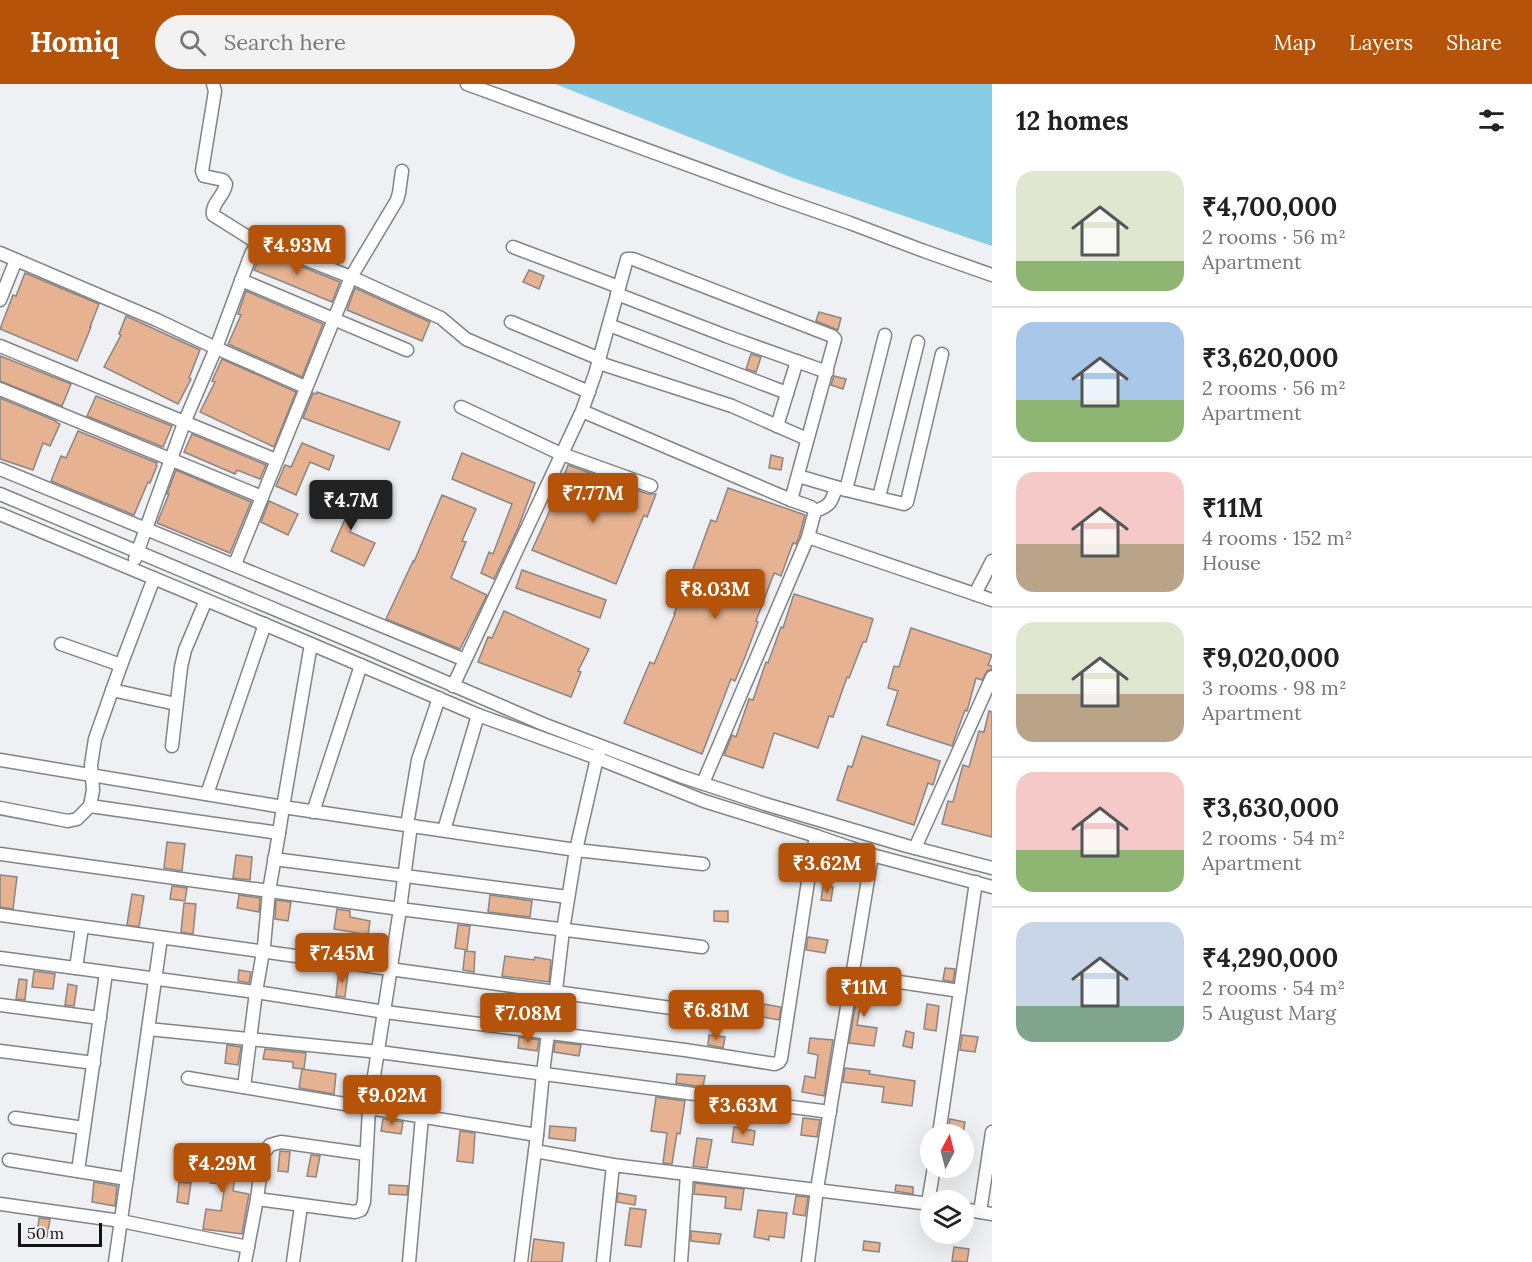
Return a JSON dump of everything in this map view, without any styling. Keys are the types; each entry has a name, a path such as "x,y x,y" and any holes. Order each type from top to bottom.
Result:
{"street":[{"path":"213,84 215,91 202,171 204,176 224,180 226,184 225,192 214,206 213,215 259,244 267,244 351,277 441,318 466,339 589,392"},
{"path":"467,84 992,275"},
{"path":"235,564 351,277 399,193 402,171"},
{"path":"131,569 184,423 216,348 251,254 259,244"},
{"path":"513,247 827,372"},
{"path":"0,253 146,315 305,387"},
{"path":"453,686 582,411 599,361 628,258 834,336 836,340 791,500"},
{"path":"0,300 16,260"},
{"path":"241,280 406,350"},
{"path":"511,322 599,361 732,406 807,439"},
{"path":"609,325 787,393"},
{"path":"815,511 825,508 841,488 885,335"},
{"path":"879,497 918,342"},
{"path":"0,346 276,460"},
{"path":"798,476 904,504 907,502 942,354"},
{"path":"777,426 797,361"},
{"path":"0,389 262,497"},
{"path":"461,407 562,454 651,486"},
{"path":"582,411 811,507 815,511"},
{"path":"0,469 465,660"},
{"path":"0,494 543,724 704,801 872,855 992,887"},
{"path":"703,783 808,537 815,511"},
{"path":"0,514 478,715 776,807 992,868"},
{"path":"808,537 992,600"},
{"path":"975,594 992,561"},
{"path":"0,808 68,821 77,819 90,806 93,790 91,765 95,738 154,578"},
{"path":"172,746 183,657 206,600"},
{"path":"207,794 265,624"},
{"path":"61,644 121,665"},
{"path":"244,1087 269,891 311,644"},
{"path":"313,812 361,665"},
{"path":"915,848 992,677"},
{"path":"112,690 176,704"},
{"path":"257,1199 355,1212 362,1210 369,1108 405,875 418,760 439,698"},
{"path":"444,830 478,715"},
{"path":"521,1262 548,1033 568,897 576,850 599,752"},
{"path":"0,760 313,812 576,850 703,864"},
{"path":"90,806 279,833"},
{"path":"0,958 256,992 385,1012 777,1063 781,1059 816,836"},
{"path":"0,854 400,909 702,947"},
{"path":"808,1262 817,1189 872,855"},
{"path":"274,859 568,897"},
{"path":"940,1124 976,882"},
{"path":"0,915 161,939 556,990 736,1017"},
{"path":"76,968 82,927"},
{"path":"115,1262 161,939"},
{"path":"78,1171 106,972"},
{"path":"852,975 960,991"},
{"path":"0,1005 100,1018"},
{"path":"148,1029 379,1052 830,1112"},
{"path":"0,1051 94,1063"},
{"path":"188,1078 537,1135"},
{"path":"409,1262 422,1117"},
{"path":"15,1118 84,1128"},
{"path":"986,1213 992,1132"},
{"path":"245,1262 263,1154 270,1145 280,1142 366,1154"},
{"path":"535,1151 614,1165 920,1203"},
{"path":"9,1160 127,1179"},
{"path":"603,1262 614,1165"},
{"path":"681,1262 687,1174"},
{"path":"0,1204 121,1221 248,1247"},
{"path":"293,1262 301,1206"}],"water":[{"path":"555,84 992,84 992,246 793,178"}],"building":[{"path":"262,252 340,282 332,302 254,270"},
{"path":"529,270 544,276 539,289 523,282"},
{"path":"25,273 99,304 77,361 0,329 13,295 16,296"},
{"path":"355,288 430,322 422,341 347,310"},
{"path":"246,291 323,324 302,377 228,344 241,315 238,314"},
{"path":"819,312 841,318 838,330 816,321"},
{"path":"126,316 200,350 189,378 191,379 178,404 104,367 121,335 119,334"},
{"path":"751,354 761,357 756,372 746,369"},
{"path":"0,356 71,384 62,406 0,381"},
{"path":"222,359 296,392 274,447 200,412 215,382 212,381"},
{"path":"834,376 846,379 843,389 831,385"},
{"path":"317,392 400,422 389,450 303,418 313,393"},
{"path":"96,396 172,426 163,447 87,416"},
{"path":"0,398 60,424 50,446 43,443 33,470 0,459"},
{"path":"78,431 157,463 134,515 51,481 61,456 66,458"},
{"path":"192,434 266,465 260,479 237,470 235,474 184,452"},
{"path":"302,443 334,456 329,470 310,462 296,495 276,486 285,465 291,467"},
{"path":"462,453 535,483 518,528 494,579 481,573 489,552 493,554 512,504 452,479"},
{"path":"771,455 783,458 781,470 769,468"},
{"path":"568,465 648,494 656,494 647,517 644,515 616,584 532,550"},
{"path":"176,470 251,502 230,553 157,523"},
{"path":"728,488 805,515 800,534 796,544 793,543 781,576 774,573 745,657 735,681 731,679 702,754 624,723 650,662 654,664 711,520 716,522"},
{"path":"342,489 363,497 350,532 375,543 364,566 331,551 346,517 334,513"},
{"path":"442,495 476,509 462,541 466,542 451,578 487,595 460,649 386,619 414,562"},
{"path":"269,501 298,514 288,535 261,522"},
{"path":"522,570 606,600 600,618 516,588"},
{"path":"794,594 873,619 866,642 863,642 849,678 847,677 833,717 829,716 818,748 774,733 763,768 724,755 732,735 736,737 749,699 753,700 766,662 768,663 781,627 783,628"},
{"path":"504,611 589,649 578,671 581,672 571,697 478,662 488,637 492,638"},
{"path":"911,628 992,655 988,665 992,666 992,669 987,671 982,680 976,678 967,711 965,710 952,746 887,725 898,691 888,688 894,666 899,667"},
{"path":"989,711 992,712 992,837 942,824 948,801 953,802 963,765 969,767 979,731 984,732"},
{"path":"862,736 940,761 933,785 928,783 914,825 837,800 848,766 852,767"},
{"path":"167,842 185,844 182,871 164,868"},
{"path":"236,855 252,857 250,880 233,878"},
{"path":"0,875 17,877 13,909 0,907"},
{"path":"172,886 187,888 185,901 170,899"},
{"path":"823,886 833,887 831,901 821,900"},
{"path":"132,894 144,896 139,927 127,925"},
{"path":"239,895 260,898 259,912 237,908"},
{"path":"490,895 532,901 530,917 488,912"},
{"path":"276,900 291,902 288,921 275,919"},
{"path":"184,903 196,904 193,934 181,932"},
{"path":"337,909 350,911 350,917 370,921 368,935 334,929"},
{"path":"714,911 728,911 728,922 714,921"},
{"path":"458,925 470,926 467,950 455,948"},
{"path":"808,937 828,940 825,953 806,950"},
{"path":"465,951 475,952 474,972 463,970"},
{"path":"505,956 551,960 549,982 502,976"},
{"path":"945,968 955,969 953,982 943,980"},
{"path":"239,970 251,972 249,983 238,981"},
{"path":"339,970 348,972 345,997 336,996"},
{"path":"34,971 55,974 53,989 32,987"},
{"path":"19,979 27,980 25,1000 16,999"},
{"path":"68,984 77,986 74,1006 65,1005"},
{"path":"859,984 881,988 879,1000 862,997 857,1025 877,1028 874,1046 849,1043"},
{"path":"710,994 723,995 721,1007 709,1005"},
{"path":"752,1002 781,1007 779,1020 750,1015"},
{"path":"927,1004 939,1006 936,1031 924,1029"},
{"path":"906,1031 914,1033 912,1048 903,1046"},
{"path":"709,1035 725,1037 723,1048 708,1045"},
{"path":"962,1035 978,1037 975,1052 960,1050"},
{"path":"519,1037 539,1040 537,1051 518,1048"},
{"path":"810,1038 833,1040 824,1096 802,1092 805,1076 815,1078 818,1055 808,1053"},
{"path":"555,1042 581,1045 579,1056 554,1052"},
{"path":"227,1045 241,1047 238,1065 225,1063"},
{"path":"265,1049 306,1053 304,1069 293,1068 293,1062 263,1059"},
{"path":"845,1068 915,1081 912,1106 882,1102 884,1087 843,1082"},
{"path":"302,1069 336,1074 334,1094 299,1088"},
{"path":"677,1074 705,1076 703,1087 676,1083"},
{"path":"656,1097 685,1101 672,1164 663,1163 667,1133 651,1131"},
{"path":"803,1118 820,1120 817,1137 801,1135"},
{"path":"383,1119 403,1122 401,1134 381,1131"},
{"path":"950,1119 965,1122 965,1124 949,1124"},
{"path":"550,1126 576,1128 575,1141 549,1138"},
{"path":"734,1127 755,1131 753,1145 732,1142"},
{"path":"460,1131 475,1133 473,1163 457,1161"},
{"path":"697,1138 712,1140 707,1168 693,1166"},
{"path":"280,1151 290,1152 288,1172 278,1171"},
{"path":"193,1152 205,1153 204,1158 237,1160 233,1191 249,1194 242,1234 203,1229 206,1209 221,1211 225,1184 210,1183 211,1178 191,1177"},
{"path":"311,1155 320,1156 316,1177 307,1176"},
{"path":"94,1182 117,1186 115,1206 92,1202"},
{"path":"179,1182 191,1183 188,1204 177,1202"},
{"path":"695,1183 744,1189 741,1210 725,1208 726,1197 694,1194"},
{"path":"389,1185 408,1186 407,1195 389,1194"},
{"path":"896,1185 913,1187 913,1194 895,1191"},
{"path":"618,1193 636,1196 635,1205 617,1202"},
{"path":"796,1196 808,1197 805,1216 793,1214"},
{"path":"630,1208 646,1210 641,1247 625,1245"},
{"path":"758,1210 787,1213 784,1238 769,1236 769,1240 754,1237"},
{"path":"39,1218 50,1219 47,1237 37,1236"},
{"path":"691,1231 721,1234 719,1244 691,1241"},
{"path":"534,1239 564,1243 562,1262 531,1262"},
{"path":"864,1241 880,1243 879,1252 863,1250"},
{"path":"954,1247 969,1249 967,1262 952,1261"}]}
